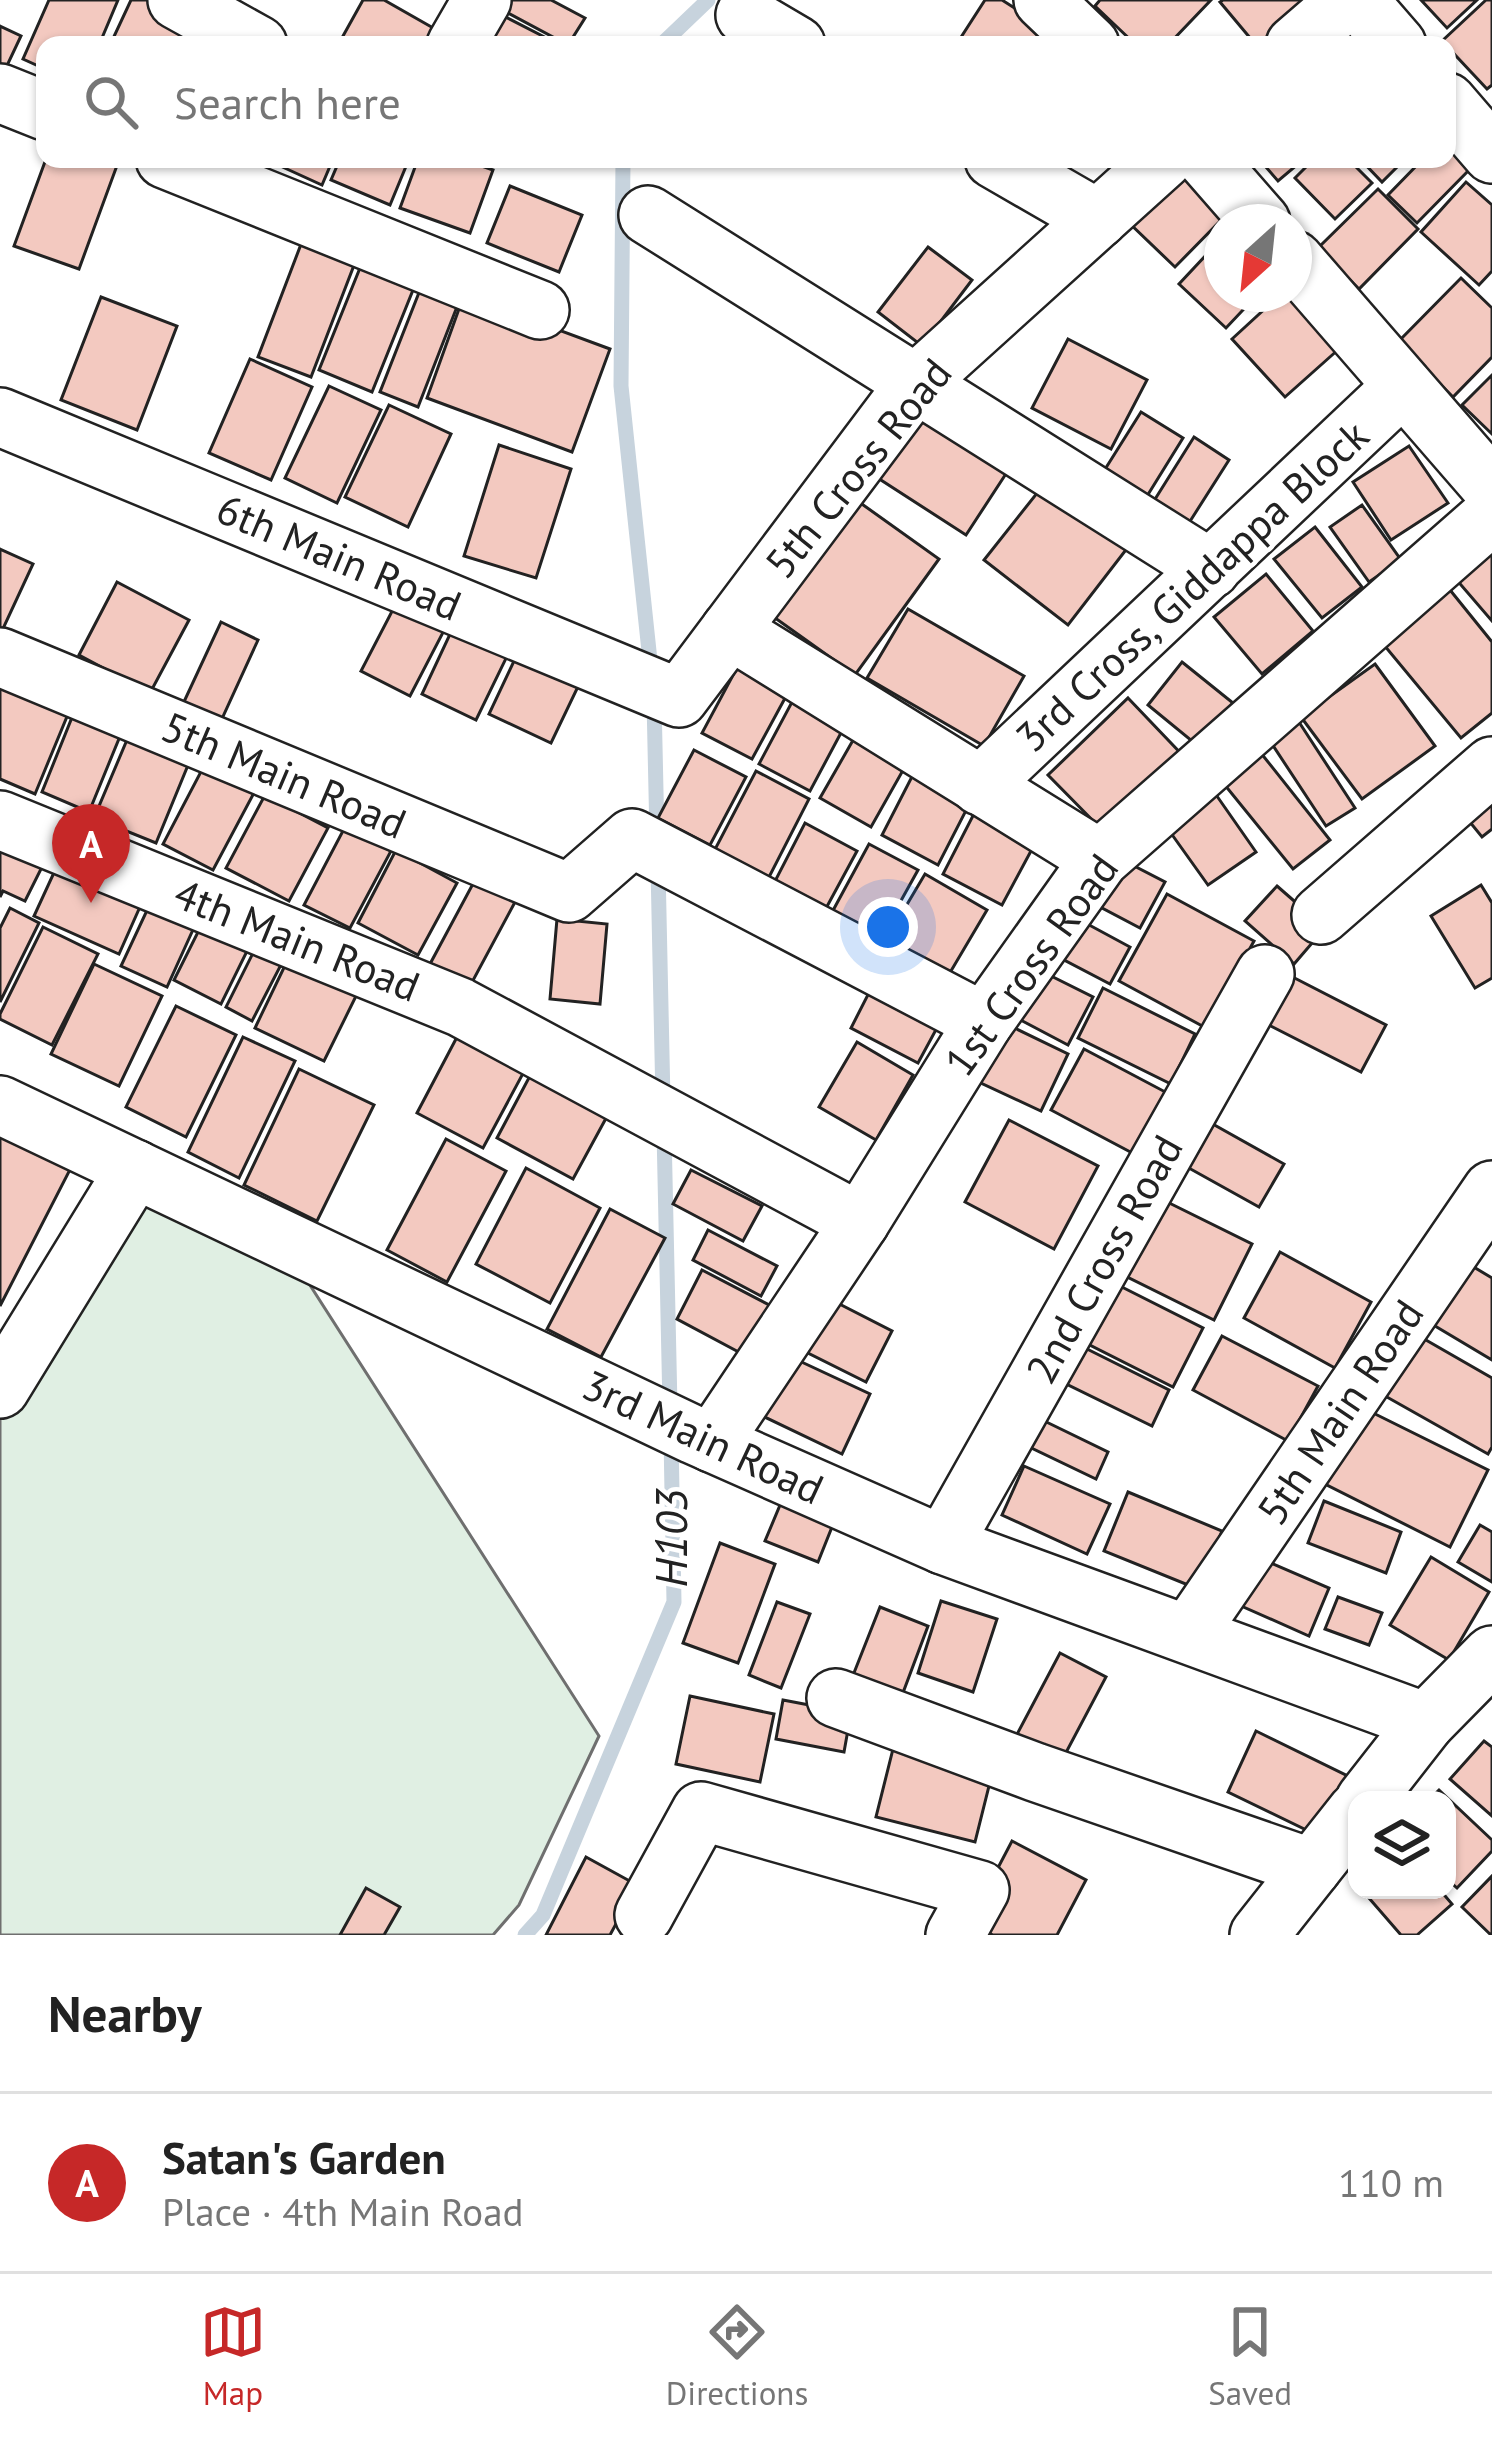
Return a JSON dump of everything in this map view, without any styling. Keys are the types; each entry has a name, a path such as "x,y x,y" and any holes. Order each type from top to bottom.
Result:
{"street":[{"path":"177,0 248,25"},
{"path":"461,36 482,0"},
{"path":"1043,0 1081,36"},
{"path":"1305,36 1347,0"},
{"path":"1358,0 1389,36"},
{"path":"745,15 781,36"},
{"path":"0,93 36,107"},
{"path":"1456,112 1492,154"},
{"path":"187,168 540,310"},
{"path":"1010,168 1098,219"},
{"name":"5th Cross Road","path":"654,688 730,629 914,385 1154,168"},
{"path":"1214,168 1245,204"},
{"path":"648,215 1211,569"},
{"path":"1312,281 1492,488"},
{"name":"3rd Cross, Giddappa Block","path":"980,786 1403,386"},
{"name":"6th Main Road","path":"0,416 654,688"},
{"name":"1st Cross Road","path":"684,1430 860,1222 984,1022 1100,859 1492,515"},
{"path":"730,629 1100,859"},
{"name":"5th Main Road","path":"0,657 569,893 656,850 984,1022"},
{"path":"1321,915 1492,766"},
{"name":"4th Main Road","path":"0,820 460,1006 860,1222"},
{"name":"2nd Cross Road","path":"943,1545 1265,974"},
{"name":"3rd Main Road","path":"0,1105 684,1430 943,1545 1426,1722"},
{"path":"0,1389 135,1168"},
{"name":"5th Main Road","path":"1189,1633 1492,1190"},
{"path":"1372,1791 1426,1722 1492,1655"},
{"path":"836,1698 1312,1868"},
{"path":"649,1928 701,1811 980,1890 955,1935"},
{"path":"1259,1935 1348,1822"}],"green space":[{"path":"139,1185 299,1268 599,1736 519,1905 493,1935 0,1935 0,1397"}],"building":[{"path":"49,0 118,0 103,36 36,36 36,65 23,59"},
{"path":"131,0 158,0 205,22 198,36 114,36"},
{"path":"363,0 384,0 442,33 440,36 343,36"},
{"path":"496,0 551,0 585,18 574,36 551,36 493,5"},
{"path":"985,0 1002,0 1058,36 962,36"},
{"path":"1100,0 1211,0 1177,36 1127,36 1095,6"},
{"path":"1317,0 1273,36 1248,36 1220,2"},
{"path":"1421,0 1477,0 1447,28"},
{"path":"1486,0 1492,0 1492,85 1487,89 1456,56 1456,36 1447,36"},
{"path":"488,8 542,36 476,36"},
{"path":"0,26 21,36 4,72 0,70"},
{"path":"1456,155 1470,169 1417,223 1388,195 1414,168 1456,168"},
{"path":"43,168 116,168 79,269 14,246"},
{"path":"285,168 329,168 322,185"},
{"path":"336,168 405,168 390,205 331,180"},
{"path":"415,168 493,170 470,233 400,208"},
{"path":"1179,168 1215,204 1204,204 1204,237 1175,267 1125,219"},
{"path":"1267,168 1293,168 1278,181"},
{"path":"1305,168 1357,168 1372,183 1335,219 1295,178"},
{"path":"1369,168 1396,168 1382,182"},
{"path":"1466,182 1492,205 1492,271 1479,285 1421,232"},
{"path":"510,186 582,215 559,272 487,243"},
{"path":"1378,189 1418,229 1359,289 1318,248"},
{"path":"303,239 356,260 311,377 258,357"},
{"path":"928,247 972,280 922,346 878,312"},
{"path":"1204,257 1204,307 1179,284"},
{"path":"364,258 417,280 372,392 319,370"},
{"path":"1461,278 1492,308 1492,357 1453,397 1398,342"},
{"path":"422,285 460,299 418,407 380,392"},
{"path":"464,295 610,349 572,452 427,398"},
{"path":"101,297 177,326 137,430 61,400"},
{"path":"1209,312 1241,312 1226,328"},
{"path":"1261,312 1308,312 1340,348 1285,397 1232,339"},
{"path":"1068,339 1147,380 1111,449 1032,408"},
{"path":"250,359 312,387 271,480 209,453"},
{"path":"1492,375 1492,434 1462,405"},
{"path":"329,386 381,410 337,503 285,478"},
{"path":"914,399 1013,463 966,535 867,471"},
{"path":"389,405 451,434 408,527 345,497"},
{"path":"1141,412 1183,438 1139,509 1097,482"},
{"path":"1194,437 1229,460 1187,526 1152,504"},
{"path":"499,445 571,469 536,578 464,556"},
{"path":"1409,446 1448,503 1391,540 1353,482"},
{"path":"1049,478 1132,542 1068,625 984,560"},
{"path":"845,492 939,559 855,675 761,608"},
{"path":"1362,505 1401,560 1369,582 1330,527"},
{"path":"1315,527 1362,587 1322,618 1274,559"},
{"path":"1492,547 1492,621 1455,578"},
{"path":"0,549 33,564 0,635"},
{"path":"1266,574 1313,631 1262,674 1214,617"},
{"path":"117,582 189,620 150,693 79,655"},
{"path":"1446,585 1492,642 1492,713 1461,738 1379,639"},
{"path":"401,594 450,619 410,696 361,671"},
{"path":"908,609 1024,676 984,746 867,678"},
{"path":"458,617 513,644 476,720 422,694"},
{"path":"221,622 258,640 220,723 182,706"},
{"path":"523,642 585,672 551,743 489,714"},
{"path":"747,649 797,676 752,759 702,733"},
{"path":"1182,662 1233,703 1198,746 1148,705"},
{"path":"1375,664 1435,746 1362,799 1301,717"},
{"path":"0,671 73,702 35,794 0,779"},
{"path":"800,687 851,714 810,791 759,764"},
{"path":"1128,698 1191,764 1112,840 1048,775"},
{"path":"77,705 125,724 89,812 42,792"},
{"path":"1297,719 1355,808 1326,826 1268,738"},
{"path":"132,728 193,753 156,843 94,818"},
{"path":"860,728 911,756 871,827 820,798"},
{"path":"1249,738 1330,840 1293,869 1211,768"},
{"path":"694,750 746,777 710,845 658,818"},
{"path":"919,763 975,793 938,865 882,835"},
{"path":"205,764 255,791 213,870 163,844"},
{"path":"756,771 809,799 766,883 712,855"},
{"path":"1492,777 1492,829 1482,837 1456,805"},
{"path":"1212,789 1256,852 1208,885 1163,822"},
{"path":"265,795 328,828 289,901 226,868"},
{"path":"979,804 1039,836 1002,905 943,874"},
{"path":"805,823 857,851 824,912 773,885"},
{"path":"345,827 391,851 350,928 304,905"},
{"path":"0,838 46,859 25,901 3,891 0,897"},
{"path":"869,844 918,870 878,942 830,916"},
{"path":"396,850 457,883 418,955 358,923"},
{"path":"63,853 147,891 119,954 34,916"},
{"path":"1111,854 1165,882 1140,928 1087,900"},
{"path":"925,874 987,910 948,976 886,940"},
{"path":"475,880 515,902 470,986 430,964"},
{"path":"1481,885 1492,903 1492,978 1475,988 1431,916"},
{"path":"1277,886 1325,928 1294,964 1245,921"},
{"path":"156,891 201,912 167,987 121,966"},
{"path":"1167,894 1254,941 1206,1028 1119,981"},
{"path":"10,908 39,923 0,1002 0,928"},
{"path":"1067,913 1130,947 1110,984 1047,951"},
{"path":"206,916 253,939 221,1004 174,980"},
{"path":"557,919 607,924 600,1004 550,999"},
{"path":"43,927 98,954 52,1045 0,1019"},
{"path":"258,943 285,957 252,1021 226,1007"},
{"path":"290,955 360,988 324,1061 255,1028"},
{"path":"94,964 162,996 119,1086 51,1054"},
{"path":"1035,968 1093,997 1068,1045 1011,1015"},
{"path":"1279,970 1386,1025 1361,1072 1255,1018"},
{"path":"877,977 945,1013 918,1063 851,1028"},
{"path":"1103,988 1195,1034 1171,1084 1078,1038"},
{"path":"176,1006 236,1035 186,1137 126,1107"},
{"path":"467,1018 534,1053 483,1148 417,1113"},
{"path":"996,1019 1068,1054 1041,1111 968,1077"},
{"path":"243,1037 295,1061 239,1178 188,1152"},
{"path":"857,1042 913,1075 876,1140 819,1107"},
{"path":"1084,1049 1171,1095 1138,1156 1051,1110"},
{"path":"540,1057 617,1098 573,1179 497,1138"},
{"path":"299,1069 374,1105 317,1221 244,1185"},
{"path":"0,1117 77,1156 0,1306"},
{"path":"1202,1118 1284,1164 1259,1207 1178,1162"},
{"path":"1009,1120 1098,1166 1054,1249 965,1202"},
{"path":"446,1139 506,1171 447,1282 387,1250"},
{"path":"526,1168 600,1208 550,1303 476,1264"},
{"path":"691,1170 762,1206 743,1241 673,1204"},
{"path":"1149,1193 1252,1244 1214,1320 1111,1269"},
{"path":"610,1209 665,1238 601,1357 547,1329"},
{"path":"708,1230 777,1266 761,1296 693,1260"},
{"path":"1280,1252 1371,1302 1335,1368 1244,1318"},
{"path":"1462,1260 1492,1278 1492,1360 1425,1320"},
{"path":"702,1270 773,1307 748,1357 677,1319"},
{"path":"1106,1279 1203,1328 1173,1387 1076,1338"},
{"path":"814,1291 892,1331 866,1382 788,1343"},
{"path":"1412,1332 1492,1378 1492,1447 1488,1454 1378,1392"},
{"path":"1222,1336 1318,1386 1288,1441 1193,1390"},
{"path":"1069,1340 1169,1390 1152,1426 1050,1376"},
{"path":"778,1351 870,1394 842,1454 750,1410"},
{"path":"1355,1404 1488,1470 1450,1547 1317,1480"},
{"path":"1032,1415 1108,1452 1096,1479 1019,1442"},
{"path":"1024,1466 1110,1504 1087,1554 1002,1515"},
{"path":"788,1486 840,1507 818,1562 765,1541"},
{"path":"1128,1492 1222,1531 1198,1589 1104,1551"},
{"path":"1324,1501 1401,1532 1386,1573 1308,1543"},
{"path":"1480,1525 1492,1532 1492,1582 1458,1562"},
{"path":"720,1543 775,1564 738,1663 683,1643"},
{"path":"1431,1557 1489,1592 1449,1660 1390,1625"},
{"path":"1259,1558 1329,1588 1309,1636 1239,1605"},
{"path":"1338,1597 1382,1613 1369,1645 1325,1629"},
{"path":"941,1601 997,1619 973,1692 918,1673"},
{"path":"777,1602 810,1614 781,1688 749,1675"},
{"path":"880,1607 928,1626 898,1706 848,1688"},
{"path":"1060,1653 1106,1677 1061,1762 1015,1738"},
{"path":"690,1696 774,1714 760,1782 676,1764"},
{"path":"783,1700 851,1713 844,1752 776,1739"},
{"path":"1256,1731 1356,1780 1327,1840 1228,1792"},
{"path":"1484,1741 1492,1747 1492,1816 1450,1779"},
{"path":"893,1749 992,1774 975,1842 876,1817"},
{"path":"1456,1806 1492,1840 1492,1851 1457,1888"},
{"path":"1012,1841 1086,1880 1057,1935 993,1935 969,1923"},
{"path":"586,1857 637,1885 610,1935 546,1935"},
{"path":"1492,1876 1492,1935 1491,1935 1462,1907"},
{"path":"366,1888 400,1907 384,1935 340,1935"},
{"path":"1370,1899 1448,1899 1452,1904 1417,1935 1401,1935"}],"waterway":[{"path":"670,36 708,0"},
{"path":"623,168 621,386 651,670"},
{"path":"654,700 657,837"},
{"path":"658,867 663,1101"},
{"name":"H103","path":"664,1131 670,1407"},
{"name":"H103","path":"525,1935 543,1915 674,1602 671,1437"}],"place":[{"name":"Satan's Garden","path":"91,903"}]}
